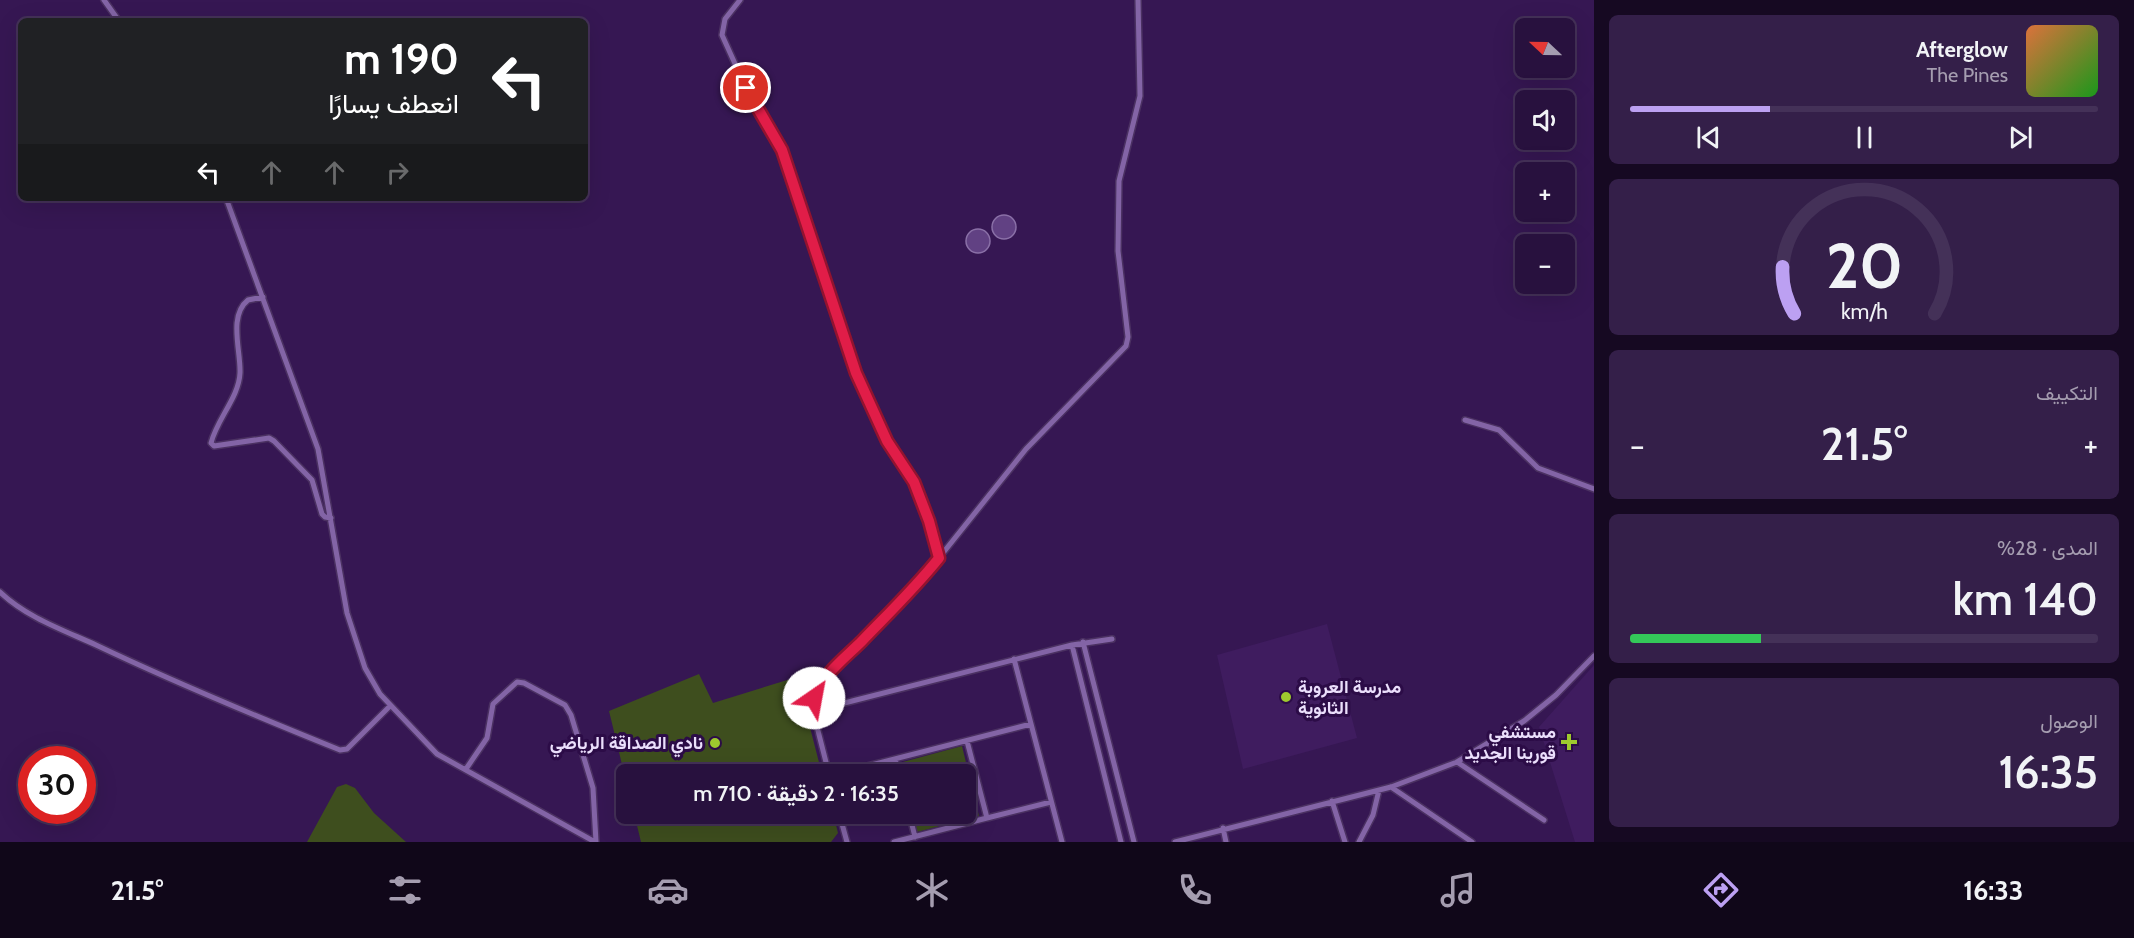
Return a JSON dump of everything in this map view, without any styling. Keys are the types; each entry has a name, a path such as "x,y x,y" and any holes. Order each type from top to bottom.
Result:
{"street":[{"path":"104,0 117,18"},
{"path":"740,0 725,19 722,34 746,88 782,150 856,373 887,441 914,482 929,521 939,558"},
{"path":"826,764 813,711 817,688 919,583 1026,448 1126,346 1128,337 1118,251 1119,181 1140,96 1138,0"},
{"path":"227,201 318,449 344,595 355,640 365,668 390,706 437,754 596,842"},
{"path":"263,297 248,300 240,309 237,332 240,374 211,443 222,446 261,439 274,441 308,475 324,518 331,518"},
{"path":"1465,420 1499,430 1539,468 1594,489"},
{"path":"0,592 25,611 107,650 233,707 340,750 347,749 390,706"},
{"path":"813,711 1083,642 1112,639"},
{"path":"1083,642 1134,842"},
{"path":"1072,645 1121,842"},
{"path":"1175,842 1391,787 1457,762 1524,721 1557,695 1594,656"},
{"path":"1014,659 1062,842"},
{"path":"465,770 487,738 493,704 517,682 565,705 571,715 593,788 596,842"},
{"path":"875,764 1031,724"},
{"path":"967,741 987,818"},
{"path":"895,759 896,764"},
{"path":"1457,762 1544,820"},
{"path":"1391,787 1472,842"},
{"path":"1359,842 1373,815 1379,790"},
{"path":"1332,801 1345,842"},
{"path":"894,842 1051,802"},
{"path":"842,824 847,842"},
{"path":"912,824 915,837"},
{"path":"1223,828 1226,842"}],"shaded area":[{"path":"1004,215 1013,218 1016,227 1013,236 1004,239 995,236 992,227 995,218"},
{"path":"978,229 987,232 990,241 987,250 978,253 969,250 966,241 969,232"},
{"name":"مدرسة العروبة الثانوية","path":"1327,624 1357,738 1243,769 1217,655"},
{"name":"مستشفي قورينا الجديد","path":"1594,665 1594,842 1575,842 1539,727"}],"green space":[{"name":"نادي الصداقة الرياضي","path":"699,674 713,703 797,677 819,764 622,764 609,711"},
{"path":"962,746 966,764 899,764"},
{"path":"346,784 355,788 374,813 406,842 307,842 337,787"},
{"path":"637,824 836,824 838,833 831,842 641,842"},
{"path":"915,824 948,824 917,832"}],"place":[{"name":"مدرسة العروبة الثانوية","path":"1286,697"},
{"name":"مستشفي قورينا الجديد","path":"1569,742"},
{"name":"نادي الصداقة الرياضي","path":"715,743"}],"route":[{"path":"746,88 782,150 856,373 887,441 914,482 929,521 939,558 919,583 817,688 814,698"}]}
